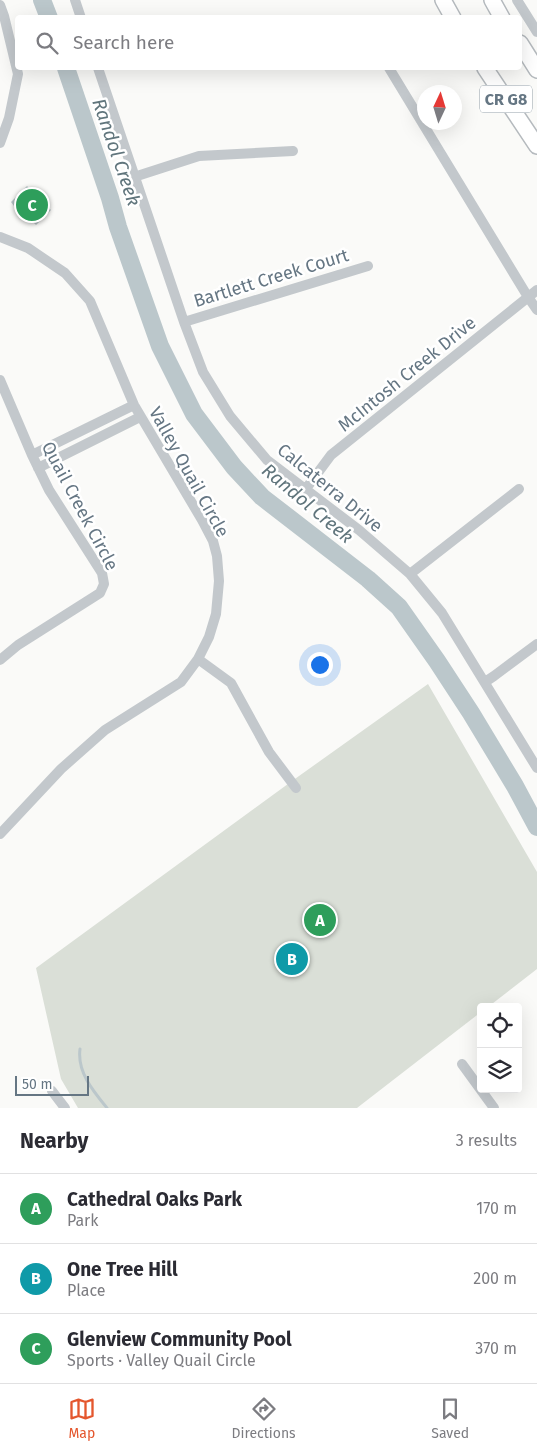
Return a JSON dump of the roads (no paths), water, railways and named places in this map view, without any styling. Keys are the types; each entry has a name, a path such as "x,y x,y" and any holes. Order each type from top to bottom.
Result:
{"main road":[{"path":"443,0 451,15"},
{"path":"492,0 500,15"},
{"name":"CR G8","path":"522,46 537,70"},
{"name":"CR G8","path":"486,70 537,146"}],"street":[{"path":"75,0 80,15"},
{"path":"517,0 537,32"},
{"path":"0,5 15,62"},
{"path":"0,143 5,117 18,74 17,70"},
{"name":"Calcaterra Drive","path":"99,70 184,322 204,372 230,416 267,460 359,530 410,574 442,613 537,768"},
{"path":"390,70 537,310"},
{"path":"134,177 199,156 293,151"},
{"name":"Valley Quail Circle","path":"0,237 28,248 65,273 90,300 140,417 213,541 219,580 219,598 216,614 208,637 198,659 181,682 97,736 61,769 0,834"},
{"name":"Bartlett Creek Court","path":"184,322 368,266"},
{"name":"McIntosh Creek Drive","path":"305,490 331,455 537,290"},
{"name":"Quail Creek Circle","path":"0,380 49,490 102,573 104,584 100,593 18,645 0,660"},
{"path":"32,455 134,405"},
{"path":"38,468 140,417"},
{"path":"410,574 519,489"},
{"path":"485,682 537,644"},
{"path":"198,659 231,683 269,752 296,788"},
{"path":"462,1064 494,1108"},
{"path":"52,1091 65,1108"}],"waterway":[{"name":"Randol Creek","path":"42,0 48,15"},
{"name":"Randol Creek","path":"67,70 118,227 160,346 194,414 234,467 262,497 368,579 399,607 471,713 515,786 537,827"},
{"path":"80,1049 81,1066 87,1081 107,1108"}],"place":[{"name":"Glenview Community Pool","path":"32,205"},
{"name":"Cathedral Oaks Park","path":"320,920"},
{"name":"One Tree Hill","path":"292,959"}]}
